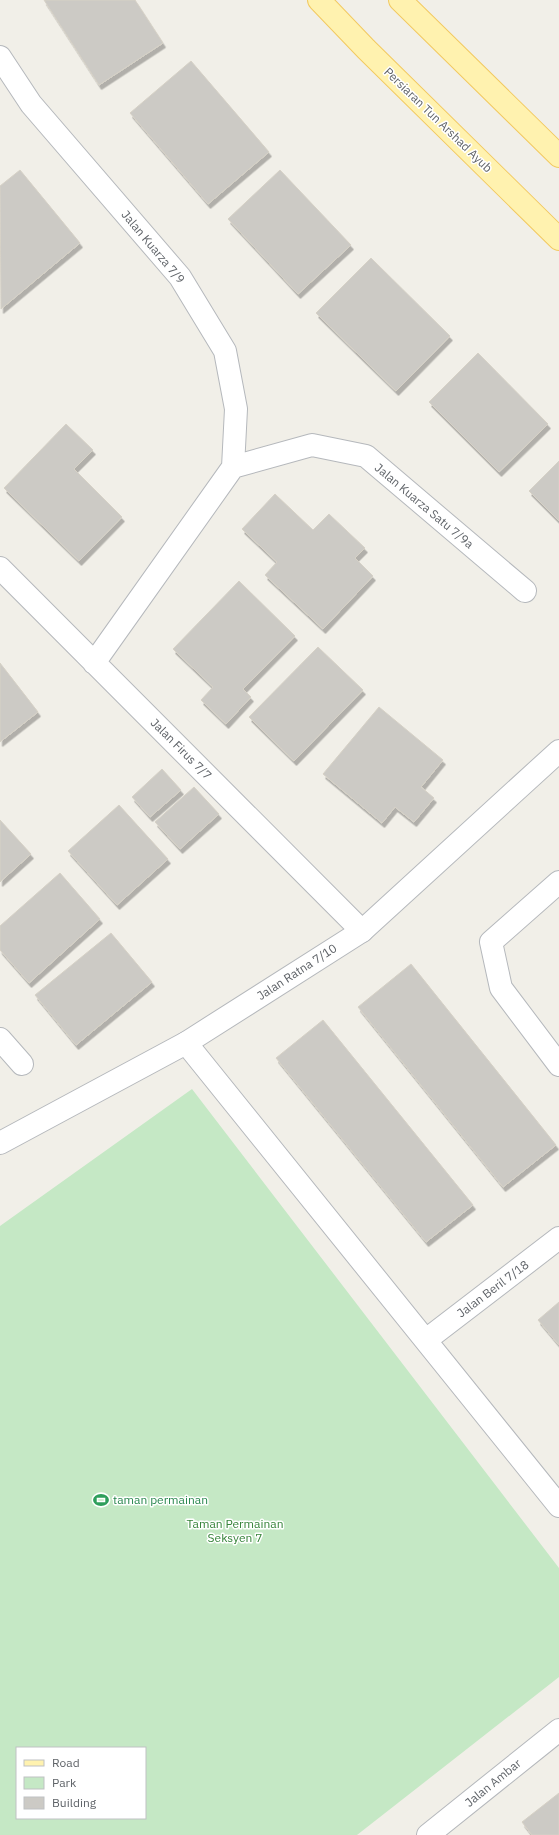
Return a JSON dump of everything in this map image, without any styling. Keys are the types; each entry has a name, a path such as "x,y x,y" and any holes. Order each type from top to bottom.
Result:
{"main road":[{"name":"Persiaran Tun Arshad Ayub","path":"319,0 372,55 559,239"},
{"path":"400,0 559,156"}],"street":[{"name":"Jalan Kuarza 7/9","path":"0,57 31,104 180,277 225,351 236,409 233,467"},
{"name":"Jalan Kuarza Satu 7/9a","path":"233,467 312,445 366,456 525,591"},
{"path":"94,663 233,467"},
{"name":"Jalan Firus 7/7","path":"0,568 362,931"},
{"name":"Jalan Ratna 7/10","path":"0,1143 186,1043 362,931 559,751"},
{"path":"559,882 491,942 501,988 559,1065"},
{"path":"0,1039 22,1064"},
{"path":"186,1043 559,1506"},
{"name":"Jalan Beril 7/18","path":"426,1340 559,1238"},
{"name":"Jalan Ambar","path":"428,1835 450,1828 559,1730"}],"green space":[{"name":"Taman Permainan Seksyen 7","path":"192,1089 559,1568 559,1677 357,1835 0,1835 0,1226"}],"building":[{"path":"44,0 135,0 163,43 99,85"},
{"path":"191,61 269,152 208,204 130,113"},
{"path":"20,170 80,243 1,309 0,186"},
{"path":"280,170 351,245 298,294 228,219"},
{"path":"371,258 450,336 396,391 316,313"},
{"path":"478,353 548,424 499,472 429,402"},
{"path":"66,424 93,450 74,469 122,517 79,561 4,488"},
{"path":"559,461 559,521 529,491"},
{"path":"275,494 313,530 329,514 365,548 355,558 373,576 323,629 265,575 277,562 242,529"},
{"path":"239,581 295,636 243,689 251,697 226,724 201,700 213,687 173,649"},
{"path":"318,647 363,690 294,761 249,717"},
{"path":"0,663 38,712 0,742"},
{"path":"379,707 443,760 421,787 434,798 414,822 395,807 382,823 323,774"},
{"path":"162,769 181,790 150,817 132,797"},
{"path":"194,787 219,814 180,849 155,822"},
{"path":"119,805 168,859 117,905 68,851"},
{"path":"0,820 31,854 0,882"},
{"path":"60,873 100,919 29,983 0,950 0,926"},
{"path":"111,933 152,982 76,1045 35,995"},
{"path":"411,964 556,1145 503,1187 358,1007"},
{"path":"323,1020 473,1205 426,1242 276,1058"},
{"path":"559,1302 559,1345 538,1320"},
{"path":"559,1793 559,1835 532,1835 522,1822"}],"place":[{"name":"taman permainan","path":"101,1500"}]}
